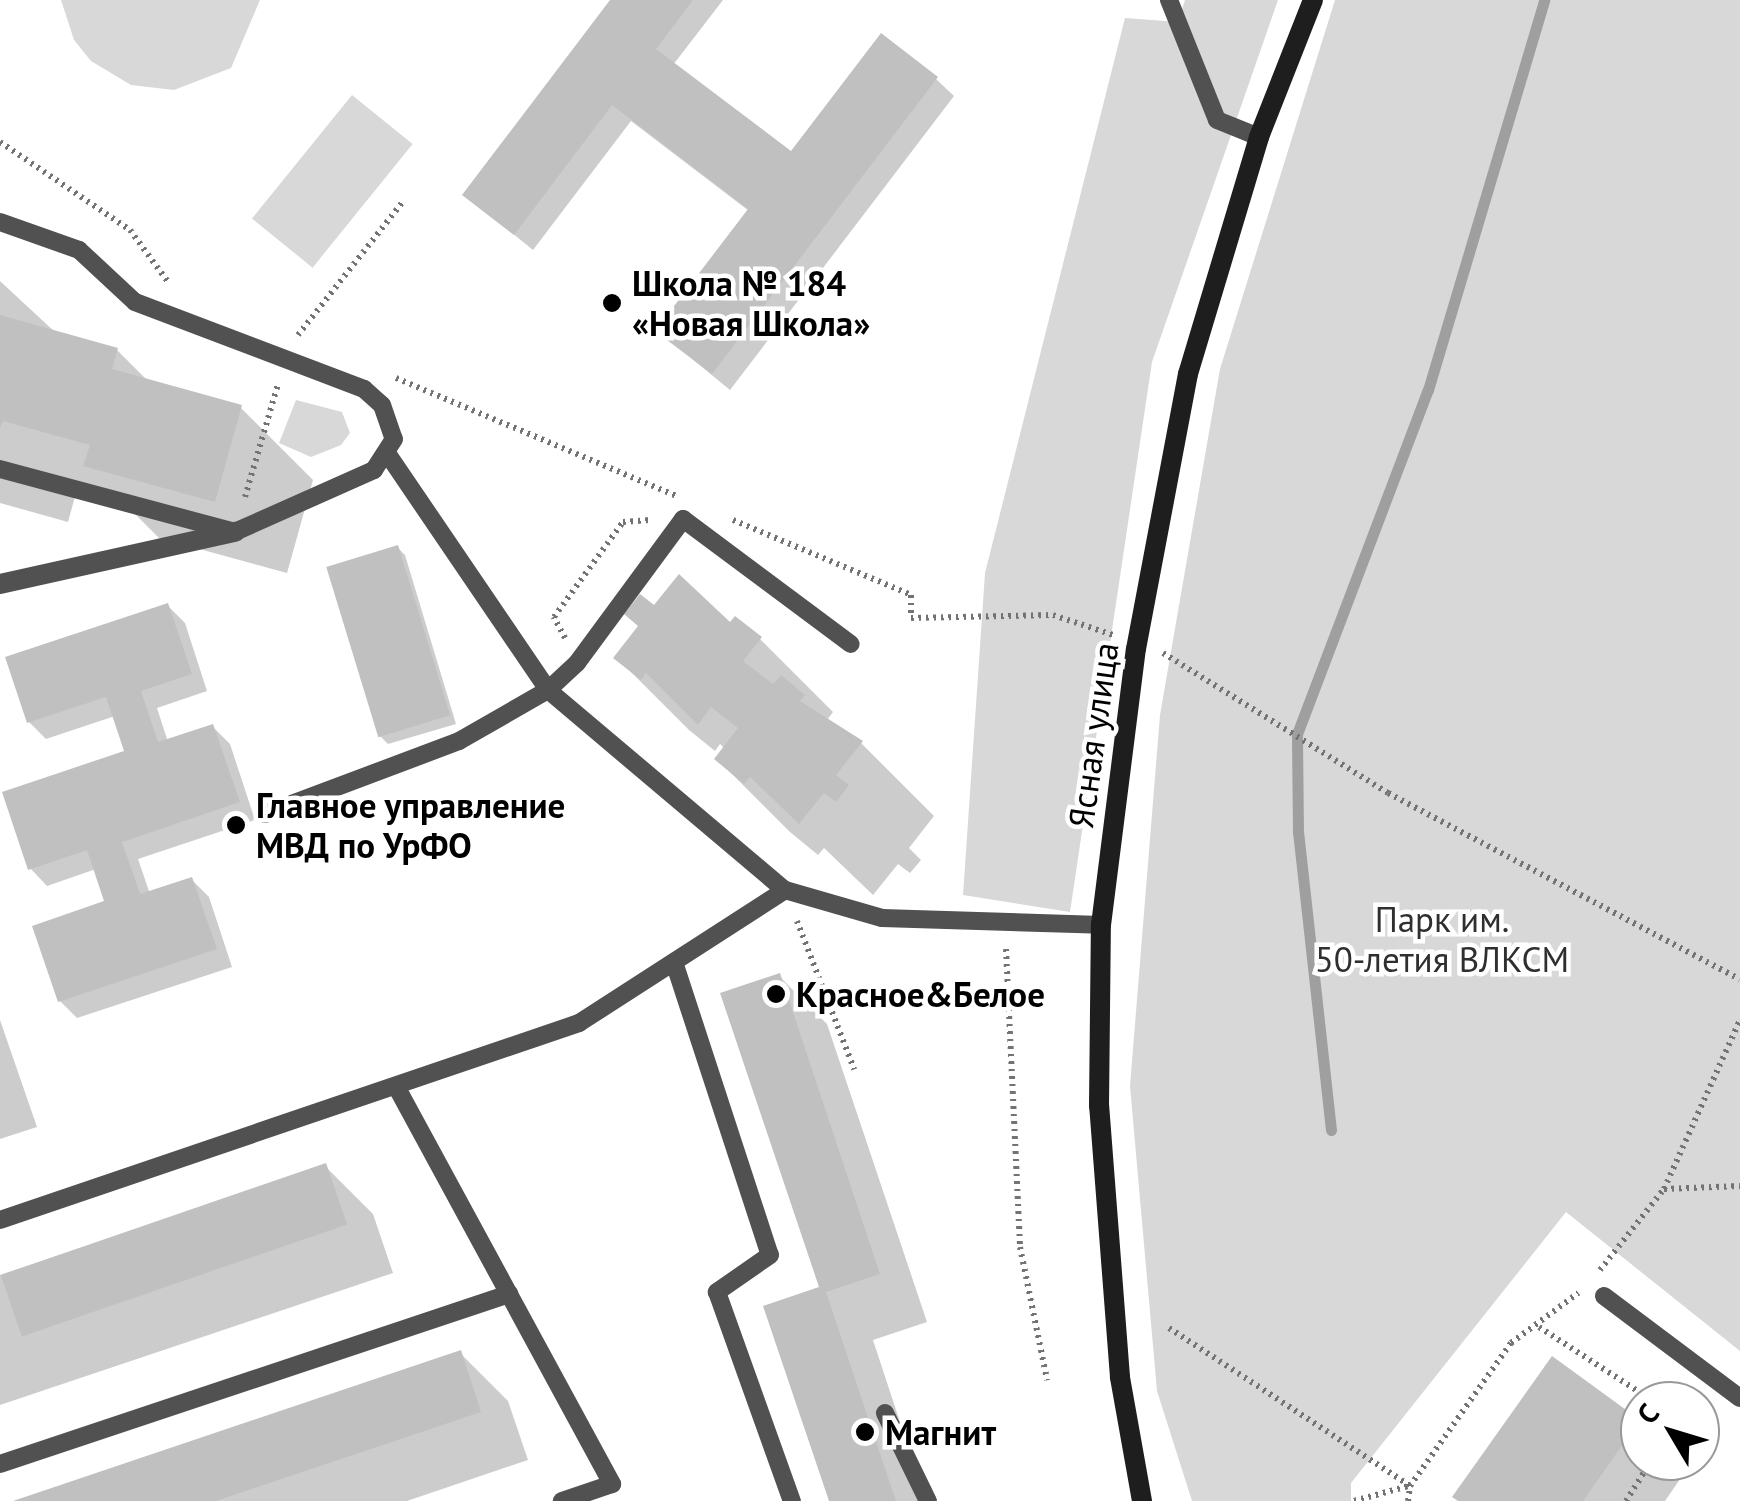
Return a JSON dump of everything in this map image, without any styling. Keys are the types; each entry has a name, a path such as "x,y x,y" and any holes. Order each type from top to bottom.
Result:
{"street":[{"name":"Ясная улица","path":"1142,1501 1120,1378 1100,1106 1101,925 1138,642 1188,374 1259,137 1313,0"},
{"path":"0,584 235,532"}],"lane":[{"path":"1169,0 1217,120 1259,137"},
{"path":"0,222 79,250 135,302 364,389 390,421 389,456 548,690 785,890 882,918 1004,918 1101,925"},
{"path":"0,469 235,532 342,486 389,456"},
{"path":"265,814 459,741 548,690 577,662 687,510 851,644"},
{"path":"0,1220 579,1024 785,890"},
{"path":"674,962 770,1255 717,1292 792,1501"},
{"path":"396,1086 617,1492 562,1501"},
{"path":"0,1464 509,1294"},
{"path":"1604,1296 1740,1398"},
{"path":"885,1412 928,1501"}],"path":[{"path":"0,142 130,230 164,280 180,288"},
{"path":"280,330 314,344"},
{"path":"385,374 687,510"},
{"path":"577,662 554,617 623,522 687,510"},
{"path":"728,518 911,594 911,618 1052,616 1138,642 1186,663 1388,793 1740,979"},
{"path":"785,890 854,1069"},
{"path":"1004,918 1020,1247 1047,1380"},
{"path":"1408,1501 1410,1486 1512,1343 1589,1284 1664,1189 1740,1020"},
{"path":"1664,1189 1740,1186"},
{"path":"1539,1326 1623,1381"},
{"path":"1169,1328 1410,1486"},
{"path":"1354,1501 1410,1486"}],"green space":[{"path":"61,0 260,0 231,68 174,90 131,85 91,61 74,40"},
{"path":"1185,0 1278,0 1152,362 1070,912 963,895 985,573 1125,18 1178,22"},
{"name":"Парк им. 50-летия ВЛКСМ","path":"1335,0 1740,0 1740,1351 1566,1212 1351,1483 1351,1501 1192,1501 1157,1391 1130,1086 1160,715 1220,369"},
{"path":"352,95 413,144 313,268 252,219"},
{"path":"296,400 342,412 350,433 341,445 311,457 279,443"}],"building":[{"path":"610,0 693,0 656,49 791,151 881,33 938,77 712,374 655,331 748,209 612,105 514,235 462,195"},
{"path":"0,315 118,348 112,369 242,405 215,502 83,466 90,445 3,421 0,428"},
{"path":"398,545 450,715 378,737 326,567"},
{"path":"679,574 730,622 735,616 762,637 743,661 773,684 781,675 805,695 800,701 863,741 836,775 849,785 836,802 824,793 799,824 750,777 744,784 714,759 738,728 711,707 698,725 646,673 641,680 613,658 638,626 624,614 640,594 654,605"},
{"path":"168,603 192,674 141,691 158,742 213,724 240,802 122,842 140,894 192,877 217,949 58,1002 32,926 104,901 87,850 28,870 2,792 124,751 106,697 27,723 5,657"},
{"path":"780,973 880,1274 826,1292 896,1501 829,1501 763,1306 819,1287 720,993"},
{"path":"326,1163 347,1224 22,1336 1,1275"},
{"path":"461,1350 481,1412 216,1501 13,1501"},
{"path":"1552,1356 1620,1405 1620,1448 1583,1501 1458,1501 1452,1497"}],"waterway":[{"path":"1331,1130 1298,833 1297,734 1428,390 1544,0"}],"place":[{"name":"Школа № 184 «Новая Школа»","path":"612,303"},
{"name":"Главное управление МВД по УрФО","path":"236,825"},
{"name":"Красное&Белое","path":"776,994"},
{"name":"Магнит","path":"865,1432"}]}
